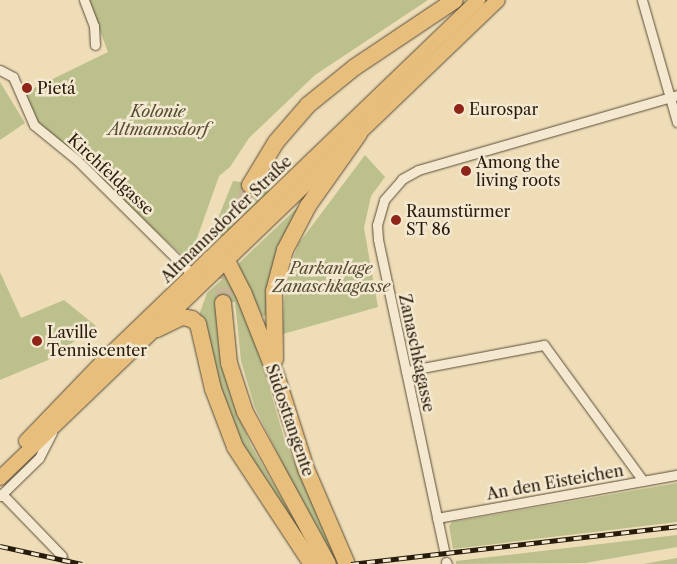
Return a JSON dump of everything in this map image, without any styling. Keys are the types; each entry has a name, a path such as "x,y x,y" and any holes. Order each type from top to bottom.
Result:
{"highway":[{"path":"250,185 276,142 308,105 355,67 455,0"},
{"path":"277,378 273,308 285,250 308,206 359,134"},
{"name":"Südosttangente","path":"217,260 236,275 277,378 306,469 347,564"},
{"name":"Südosttangente","path":"223,302 229,362 245,412 328,564"},
{"path":"157,329 182,317 192,319 198,324 213,389 232,441 244,464 312,564"}],"main road":[{"name":"Altmannsdorfer Straße","path":"0,478 157,329 217,260 478,0"},
{"name":"Altmannsdorfer Straße","path":"0,466 193,275 217,260 359,134 498,0"}],"street":[{"path":"84,0 94,26 95,45"},
{"path":"642,0 673,96 677,122"},
{"name":"Kirchfeldgasse","path":"0,70 12,77 16,90 34,125 77,160 193,275"},
{"name":"Zanaschkagasse","path":"444,550 378,239 379,212 391,188 418,170 673,96"},
{"path":"406,371 544,345 643,481"},
{"name":"Altmannsdorfer Straße","path":"1,495 39,458 55,427"},
{"name":"An den Eisteichen","path":"438,518 677,474"},
{"path":"1,495 62,556"}],"green space":[{"name":"Kolonie Altmannsdorf","path":"88,0 428,0 315,75 249,138 230,167 219,176 189,261 35,123 22,94 108,52"},
{"path":"0,82 25,123 0,140"},
{"name":"Parkanlage Zanaschkagasse","path":"365,155 385,177 371,196 364,228 378,307 283,334 284,300 289,270 299,243"},
{"path":"233,181 242,182 263,192 267,185 270,187 269,195 224,239 217,231 217,221"},
{"path":"300,205 279,247 266,316 262,316 238,264"},
{"name":"Laville Tenniscenter","path":"0,272 21,318 64,300 96,326 48,360 0,380"},
{"path":"228,274 260,356 284,438 336,559 333,560 278,464 282,462 255,408 241,361 235,302 215,302 220,359 233,403 251,445 311,548 232,431 211,354 208,331 199,315 207,293"},
{"path":"677,483 677,522 453,549 449,526 452,522"},
{"path":"677,535 677,547 585,563 456,564 456,561"},
{"path":"677,558 677,564 643,564"}],"tunnel":[{"path":"223,303 228,248 250,185"},
{"path":"62,556 70,564"}],"railway":[{"path":"351,564 677,526"},
{"path":"0,546 82,564"}],"place":[{"name":"Pietá","path":"27,88"},
{"name":"Eurospar","path":"459,109"},
{"name":"Among the living roots","path":"466,171"},
{"name":"Raumstürmer ST 86","path":"396,220"},
{"name":"Laville Tenniscenter","path":"37,341"}]}
